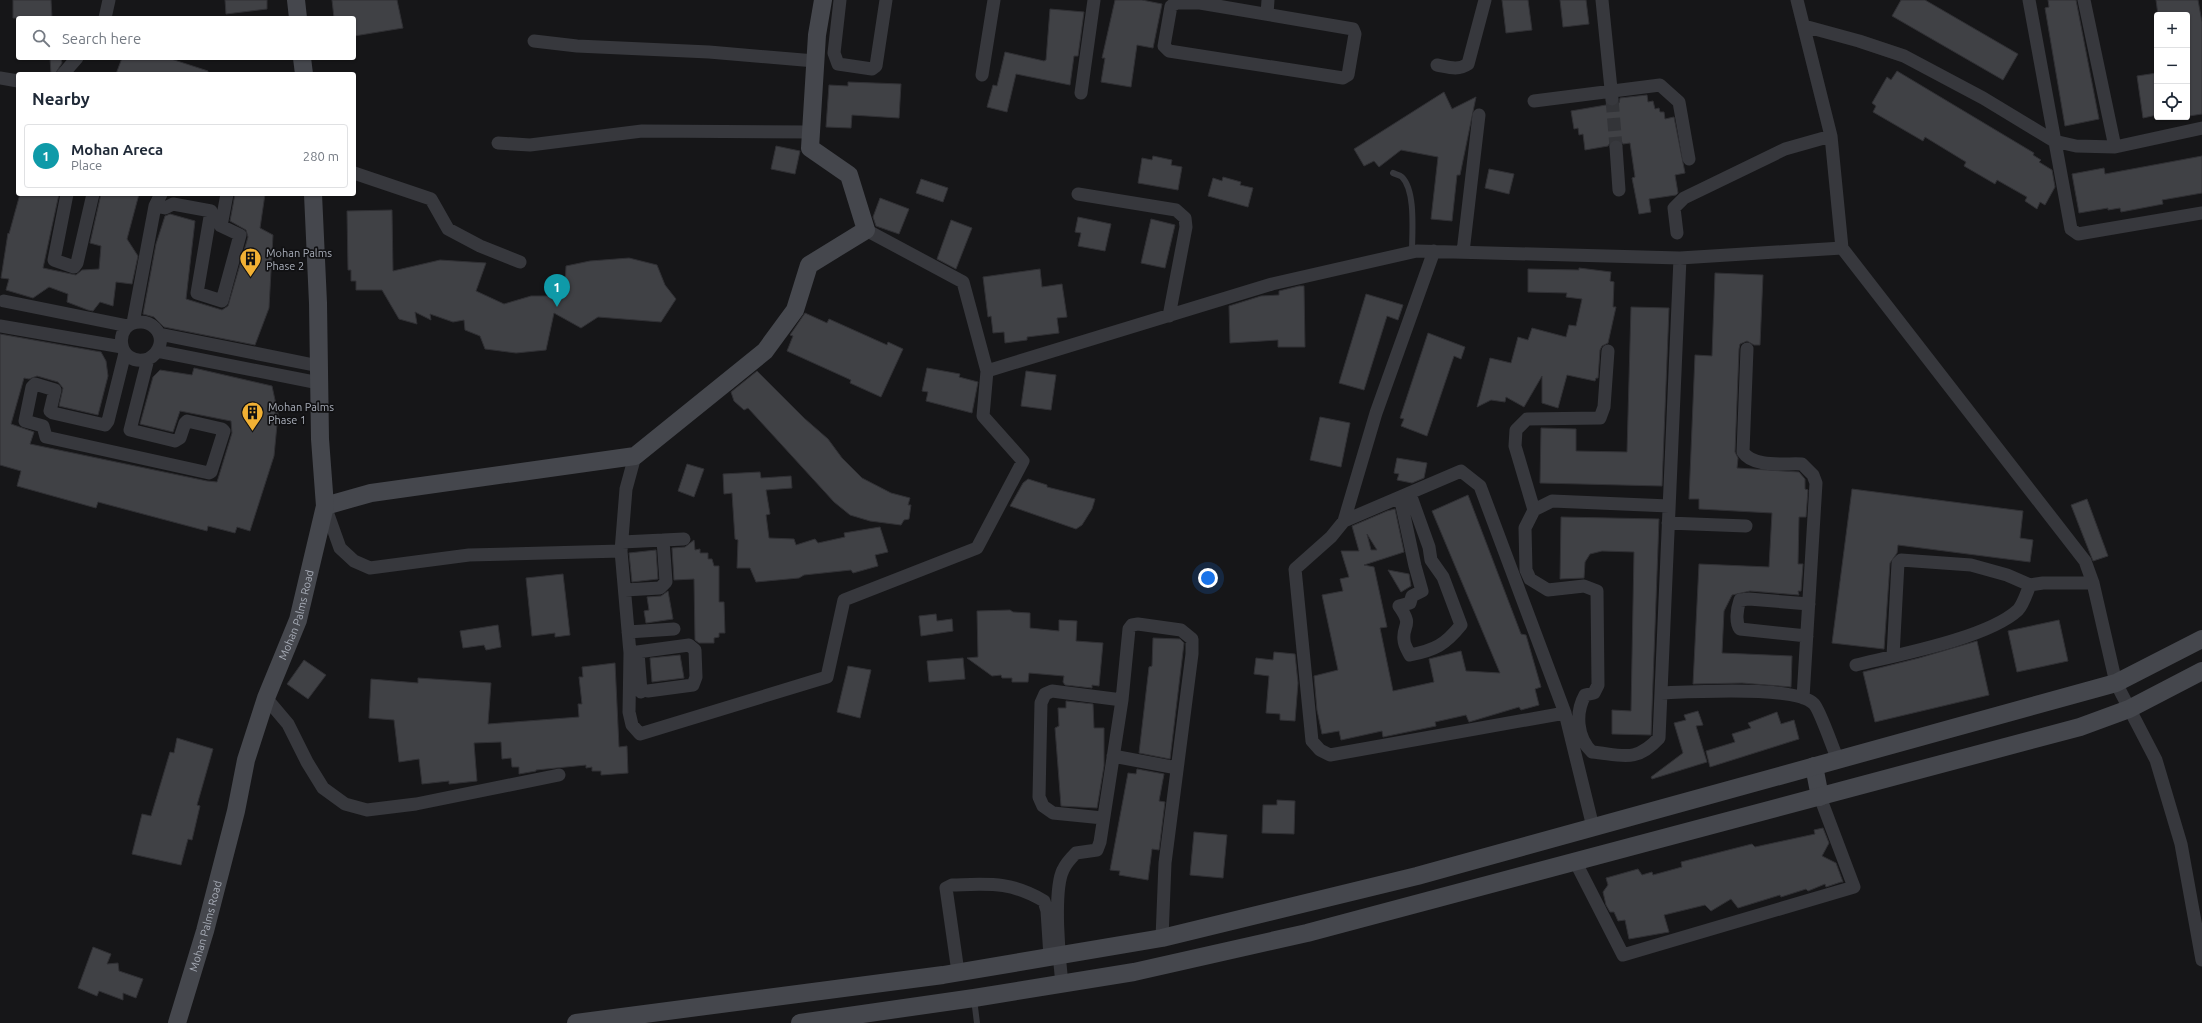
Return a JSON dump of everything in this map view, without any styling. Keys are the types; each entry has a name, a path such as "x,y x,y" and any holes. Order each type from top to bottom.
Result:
{"street":[{"path":"105,16 109,0"},
{"path":"296,0 298,16"},
{"path":"634,652 629,712 632,725 640,734 827,677 844,600 977,548 1023,461 983,416 987,371 963,282 866,230 849,175 810,148 817,36 823,0"},
{"path":"840,0 834,53 835,60 838,64 872,70 876,66 886,0"},
{"path":"982,75 994,0"},
{"path":"1081,93 1094,0"},
{"path":"1267,14 1268,0"},
{"path":"1437,65 1462,68 1468,64 1485,0"},
{"path":"1602,0 1611,95"},
{"path":"1796,0 1804,26 1831,136 1842,248 2085,561 2093,584 2116,683 2156,760 2179,837 2202,960"},
{"path":"2029,0 2071,229 2078,234 2202,213"},
{"path":"2084,0 2115,147"},
{"path":"1201,1 1353,29 1355,34 1348,75 1343,78 1328,76 1169,51 1164,46 1172,6 1177,3 1201,1"},
{"path":"1804,26 1859,41 1904,56 1984,98 2054,141 2076,146 2115,147 2202,128"},
{"path":"534,41 577,46 709,52 815,61"},
{"path":"65,72 75,60"},
{"path":"302,60 304,72"},
{"path":"0,78 16,80"},
{"path":"1534,101 1611,95 1660,85 1679,102 1689,159"},
{"path":"1463,252 1479,115"},
{"path":"498,143 530,145 642,131 811,132"},
{"path":"1677,233 1674,208 1684,198 1785,149 1831,136"},
{"path":"1616,147 1619,190"},
{"path":"356,174 431,199 448,229 480,246 520,262"},
{"path":"1078,194 1162,206 1176,210 1185,218 1186,227 1169,316"},
{"path":"67,196 54,260 74,266 77,263 93,196"},
{"path":"159,334 160,343 153,355 130,430 175,441 180,438 187,421 222,429 224,431 211,472 209,474 46,437 43,426 25,421 32,387 35,384 55,390 50,411 53,413 105,425 108,421 124,350 122,336 131,324 155,206 160,196"},
{"path":"217,213 222,227 240,234 221,301 197,293 217,213 226,196"},
{"name":"Mohan Palms Road","path":"177,1023 205,930 236,811 246,760 266,698 298,620 325,506 320,439 313,196"},
{"path":"155,206 165,208 173,204 217,213"},
{"path":"684,539 663,540 622,546 468,555 370,568 354,561 340,548 325,506 372,492 635,456 765,351 795,310 809,265 866,230"},
{"path":"987,371 1272,284 1412,252 1680,258 1842,248"},
{"path":"1434,252 1376,413 1344,521 1331,537 1295,569 1312,741 1320,750 1330,755 1565,713"},
{"path":"1669,506 1552,501 1534,510 1525,528 1526,570 1530,579 1548,590 1584,586 1597,590 1598,685 1594,693 1585,695 1580,704 1580,736 1585,746 1592,752 1634,756 1647,751 1659,738 1680,258"},
{"path":"4,301 131,324 148,323 159,334 319,375"},
{"path":"0,326 124,350 138,360 153,355 319,375"},
{"path":"1748,349 1744,452 1746,456 1757,462 1802,464 1813,475 1816,483 1803,698"},
{"path":"1534,510 1515,446 1516,430 1527,419 1600,418 1604,407 1608,351"},
{"path":"634,652 689,645 696,650 696,677 693,685 645,691 628,632 622,546 626,489 635,456"},
{"path":"1344,521 1461,471 1480,486 1565,713 1593,827"},
{"path":"1405,495 1430,547 1431,560 1443,577 1461,625 1448,642 1430,651 1410,655 1404,640 1408,624 1405,614 1399,606 1410,604 1412,596 1422,591 1415,566 1405,495"},
{"path":"1668,523 1746,526"},
{"path":"625,590 660,588 666,582 663,540"},
{"path":"1893,656 1898,563 1901,560 1971,565 2007,574 2030,585 2043,583 2093,584"},
{"path":"1856,665 1947,642 1996,624 2019,610 2030,585"},
{"path":"1807,636 1740,629 1738,625 1738,607 1740,600 1749,598 1809,604"},
{"path":"1054,956 1058,890 1062,871 1076,853 1097,850 1100,842 1122,700 1129,629 1132,625 1172,627 1189,634 1192,639 1192,654 1165,863 1162,938"},
{"path":"628,632 674,629"},
{"path":"576,1023 951,973 1162,938 1418,876 2116,683 2202,639"},
{"path":"800,1023 974,998 1134,972 1295,936 1576,863 2080,727 2129,709 2202,671"},
{"path":"1103,818 1053,813 1043,806 1039,797 1041,703 1045,694 1052,691 1122,700"},
{"path":"1661,693 1765,691 1803,698 1814,704 1838,760"},
{"path":"266,698 288,724 307,762 323,788 345,804 367,810 416,804 559,775"},
{"path":"1113,756 1177,768"},
{"path":"1568,834 1576,863 1623,955 1854,887 1820,797 1814,766"},
{"path":"947,1002 951,973 946,888 952,885 1000,883 1031,893 1044,901 1054,956 1062,984"},
{"path":"1290,907 1295,936"}],"lane":[{"path":"1393,173 1401,176 1407,186 1411,200 1412,252"},
{"path":"974,998 977,1023"}],"building":[{"path":"13,0 51,0 52,16 16,16 16,18 13,18"},
{"path":"225,0 267,0 267,9 226,14"},
{"path":"332,0 397,0 403,28 356,36 356,16 334,16"},
{"path":"1115,0 1142,0 1162,4 1153,48 1137,45 1131,87 1101,82 1105,58 1102,58"},
{"path":"1502,0 1528,0 1532,30 1506,33"},
{"path":"1560,0 1586,0 1589,24 1563,27"},
{"path":"1901,0 1925,0 2018,54 2003,80 1892,16"},
{"path":"2048,0 2076,0 2099,119 2065,126 2045,8 2049,7"},
{"path":"2156,0 2198,0 2202,22 2202,114 2190,116 2190,12 2158,12"},
{"path":"1050,9 1084,12 1078,56 1074,56 1070,85 1016,74 1007,112 987,107 993,85 997,86 1005,52 1044,61 1046,60"},
{"path":"50,60 61,60 62,63 56,72 51,72"},
{"path":"121,60 174,60 208,71 208,72 117,72"},
{"path":"1897,71 2034,153 2033,155 2041,160 2039,162 2052,170 2055,187 2045,205 2040,202 2037,209 2025,201 2027,197 1997,180 1995,184 1964,166 1966,162 1925,137 1923,141 1873,112 1876,106 1872,103 1887,77 1891,80"},
{"path":"2154,73 2154,116 2143,118 2137,76"},
{"path":"848,82 901,84 899,118 852,115 851,128 826,127 829,85 848,86"},
{"path":"1444,92 1452,109 1476,97 1460,175 1457,175 1452,221 1431,219 1438,157 1401,150 1379,167 1374,161 1364,166 1354,149"},
{"path":"1647,95 1648,102 1653,101 1655,109 1659,108 1660,112 1664,112 1665,119 1674,117 1685,173 1675,175 1678,193 1676,195 1649,199 1651,212 1639,214 1632,178 1635,177 1630,143 1623,144 1620,140 1615,139 1611,141 1608,146 1585,150 1583,134 1579,135 1578,128 1574,129 1571,111 1606,105 1613,107 1619,103 1620,98"},
{"path":"776,146 800,151 795,174 771,169"},
{"path":"1153,156 1172,160 1171,165 1182,167 1178,190 1138,183 1142,158 1152,160"},
{"path":"2202,156 2202,193 2162,200 2163,204 2121,212 2120,208 2108,210 2108,208 2079,213 2072,174 2104,168 2105,174"},
{"path":"1489,169 1514,174 1509,194 1485,188"},
{"path":"1223,177 1241,182 1240,185 1253,188 1248,207 1208,196 1213,178 1222,181"},
{"path":"921,179 948,188 943,202 916,193"},
{"path":"19,196 59,196 43,268 76,275 82,270 99,269 101,246 90,243 101,196 138,196 127,239 138,256 132,284 116,282 113,306 100,302 93,311 88,310 67,302 68,294 49,287 33,298 6,290 9,279 1,278 8,233 9,234"},
{"name":"Mohan Palms Phase 2","path":"235,196 265,196 260,228 273,235 269,308 255,345 164,327 154,317 143,314 156,244 165,216 170,214 195,221 186,299 222,310 228,306 248,237 246,230 230,221"},
{"path":"880,198 909,209 899,234 876,226 873,217"},
{"path":"392,210 393,271 440,260 486,263 476,291 504,304 531,296 549,296 565,289 566,266 590,261 629,258 657,265 665,285 676,299 661,322 598,317 581,328 554,313 546,350 516,353 485,349 480,336 465,330 464,320 453,322 430,314 431,320 415,312 417,324 399,319 382,290 356,290 356,281 351,281 351,270 348,270 347,211"},
{"path":"1078,217 1111,224 1105,251 1078,246 1081,233 1075,232"},
{"path":"1151,219 1175,225 1165,268 1141,263"},
{"path":"951,220 972,228 956,269 937,259"},
{"path":"1579,268 1611,272 1610,281 1614,282 1613,307 1616,307 1608,343 1602,346 1600,350 1598,378 1596,378 1595,381 1567,375 1558,408 1542,403 1542,376 1524,407 1506,397 1505,402 1491,400 1477,407 1490,358 1511,363 1518,337 1528,340 1532,328 1566,337 1569,325 1576,326 1582,299 1566,297 1567,293 1528,292 1528,269 1579,270"},
{"path":"1040,269 1042,287 1062,284 1067,317 1057,318 1059,333 1027,337 1027,340 1005,343 1004,332 993,333 991,316 988,317 983,277"},
{"path":"1715,273 1763,275 1760,345 1754,345 1747,341 1740,344 1739,349 1735,452 1738,458 1737,468 1799,472 1805,479 1805,489 1808,490 1806,517 1799,517 1798,564 1803,564 1801,591 1798,591 1799,595 1750,591 1732,595 1724,611 1722,653 1792,656 1791,687 1742,683 1693,684 1699,564 1769,567 1772,513 1699,509 1699,499 1689,499 1695,355 1712,356"},
{"path":"1304,286 1305,347 1278,347 1278,340 1230,343 1229,306 1261,296 1279,295 1279,291"},
{"path":"1366,294 1403,305 1398,320 1387,316 1364,390 1339,383"},
{"path":"1631,307 1669,308 1662,486 1540,483 1541,428 1576,429 1576,451 1627,452"},
{"path":"805,313 827,323 829,319 887,345 888,342 903,349 881,397 850,383 851,380 787,351 793,336 790,335"},
{"path":"1428,333 1465,347 1461,359 1454,356 1427,436 1401,426 1404,419 1400,418"},
{"name":"Mohan Palms Phase 1","path":"0,334 101,352 106,361 108,376 98,415 59,406 63,388 58,382 37,376 29,379 24,378 11,424 34,432 30,444 207,481 217,482 232,433 231,421 180,411 173,432 140,424 153,377 160,370 192,375 194,368 272,386 278,414 274,456 250,531 237,527 235,533 208,526 207,531 98,502 96,508 17,486 21,471 0,465"},
{"path":"927,368 960,374 959,377 978,382 972,413 926,401 928,392 922,391"},
{"path":"757,371 804,418 828,439 842,458 862,478 891,493 910,498 908,505 911,505 909,519 904,520 901,525 870,521 850,515 834,502 748,408 744,410 734,401 731,392"},
{"path":"1026,371 1056,375 1051,410 1021,406"},
{"path":"1320,417 1350,423 1341,467 1310,460"},
{"path":"1397,458 1427,463 1424,478 1412,483 1397,480 1399,474 1394,473"},
{"path":"687,464 704,469 694,497 678,491"},
{"path":"760,472 761,478 791,476 792,488 766,490 770,514 766,515 769,538 794,539 796,545 815,539 818,543 845,537 844,533 880,527 888,552 875,555 878,566 853,573 851,570 804,575 799,578 756,582 750,568 737,568 738,540 735,539 732,493 724,494 723,474"},
{"path":"1028,479 1047,485 1047,487 1095,499 1092,509 1082,525 1076,529 1010,506 1023,483"},
{"path":"1852,489 2023,511 2020,538 2033,540 2030,562 1898,545 1897,553 1890,563 1884,649 1832,643"},
{"path":"1468,495 1521,634 1526,635 1541,687 1535,689 1539,705 1521,710 1519,707 1469,722 1466,715 1435,722 1436,726 1383,737 1382,731 1341,740 1339,731 1322,734 1317,710 1314,676 1338,670 1322,595 1343,591 1340,579 1349,577 1341,551 1359,551 1352,526 1387,511 1395,509 1404,552 1364,565 1374,567 1387,627 1380,628 1393,691 1434,682 1429,659 1461,651 1466,671 1500,673 1432,511","holes":["1367,534 1377,550 1371,550"]},
{"path":"2087,499 2108,556 2093,561 2071,505"},
{"path":"1561,517 1659,519 1651,735 1612,734 1612,710 1631,711 1634,552 1602,551 1590,554 1585,562 1584,578 1560,579"},
{"path":"694,540 695,550 700,549 700,553 708,553 708,559 712,559 714,566 719,566 719,602 724,602 725,633 719,633 719,637 714,638 714,643 699,643 695,640 694,579 674,580 672,548 685,547"},
{"path":"656,550 658,579 632,582 629,553"},
{"path":"1388,570 1409,574 1411,586 1401,592"},
{"path":"563,574 570,635 555,637 555,633 532,636 526,578"},
{"path":"668,591 673,619 646,623 644,611 649,610 647,597 661,596"},
{"path":"1010,610 1013,612 1030,613 1030,628 1059,631 1059,620 1077,621 1076,641 1103,643 1099,686 1092,685 1092,688 1065,685 1063,682 1064,676 1029,673 1028,682 1012,682 1012,678 1002,678 1001,675 992,676 967,658 978,657 977,611"},
{"path":"936,614 937,621 952,619 953,631 921,636 919,616"},
{"path":"2059,620 2068,661 2017,672 2008,631"},
{"path":"498,625 501,647 486,650 484,645 463,648 460,631"},
{"path":"1153,638 1180,639 1184,643 1170,759 1139,753 1149,667 1152,666"},
{"path":"1977,641 1989,695 1875,722 1863,672"},
{"path":"1274,652 1295,654 1298,683 1295,721 1280,720 1280,714 1266,713 1269,676 1254,674 1256,658 1273,660"},
{"path":"680,655 684,678 652,682 650,658"},
{"path":"963,658 965,679 929,682 927,661"},
{"path":"304,660 326,675 308,699 287,684"},
{"path":"615,663 619,747 627,746 628,773 601,775 601,771 592,771 592,767 586,768 586,765 536,770 519,774 519,767 512,767 511,758 502,759 501,742 474,743 477,781 449,784 449,781 422,784 419,759 399,762 394,720 369,718 371,679 418,683 418,678 491,683 488,724 579,717 578,704 582,704 579,677 583,677 582,667"},
{"path":"848,666 871,670 860,718 837,712"},
{"path":"1066,701 1093,704 1094,728 1104,728 1104,766 1097,808 1061,806 1055,728 1059,726 1058,708 1066,708"},
{"path":"1698,711 1703,725 1696,726 1707,762 1652,779 1651,777 1683,753 1674,723 1686,720 1684,715"},
{"path":"1777,712 1781,724 1794,720 1799,739 1710,767 1706,751 1735,742 1732,734 1751,728 1748,723"},
{"path":"177,738 213,749 197,805 200,806 192,840 188,839 181,865 132,854 142,814 151,816 170,752 174,753"},
{"path":"1137,769 1164,774 1159,801 1165,802 1159,850 1152,849 1148,880 1119,875 1120,871 1110,870 1128,773 1136,774"},
{"path":"1277,800 1295,801 1294,834 1262,833 1263,805 1277,805"},
{"path":"1823,828 1829,843 1822,856 1836,863 1843,882 1826,887 1825,884 1808,891 1806,889 1781,897 1780,895 1738,908 1731,899 1711,911 1705,905 1664,915 1669,932 1629,939 1625,920 1618,921 1614,912 1610,912 1606,905 1603,892 1608,885 1606,878 1638,869 1642,875 1652,872 1653,875 1682,867 1681,862 1752,844 1755,847 1815,834 1814,830"},
{"path":"1194,832 1227,835 1223,878 1190,875"},
{"path":"93,947 111,954 107,964 118,963 119,971 143,979 136,998 123,993 123,1000 99,991 97,996 78,988"}],"tunnel":[{"path":"1612,99 1616,147"}],"place":[{"name":"Mohan Palms Phase 2","path":"251,278"},
{"name":"Mohan Areca","path":"557,307"},
{"name":"Mohan Palms Phase 1","path":"252,432"}]}
